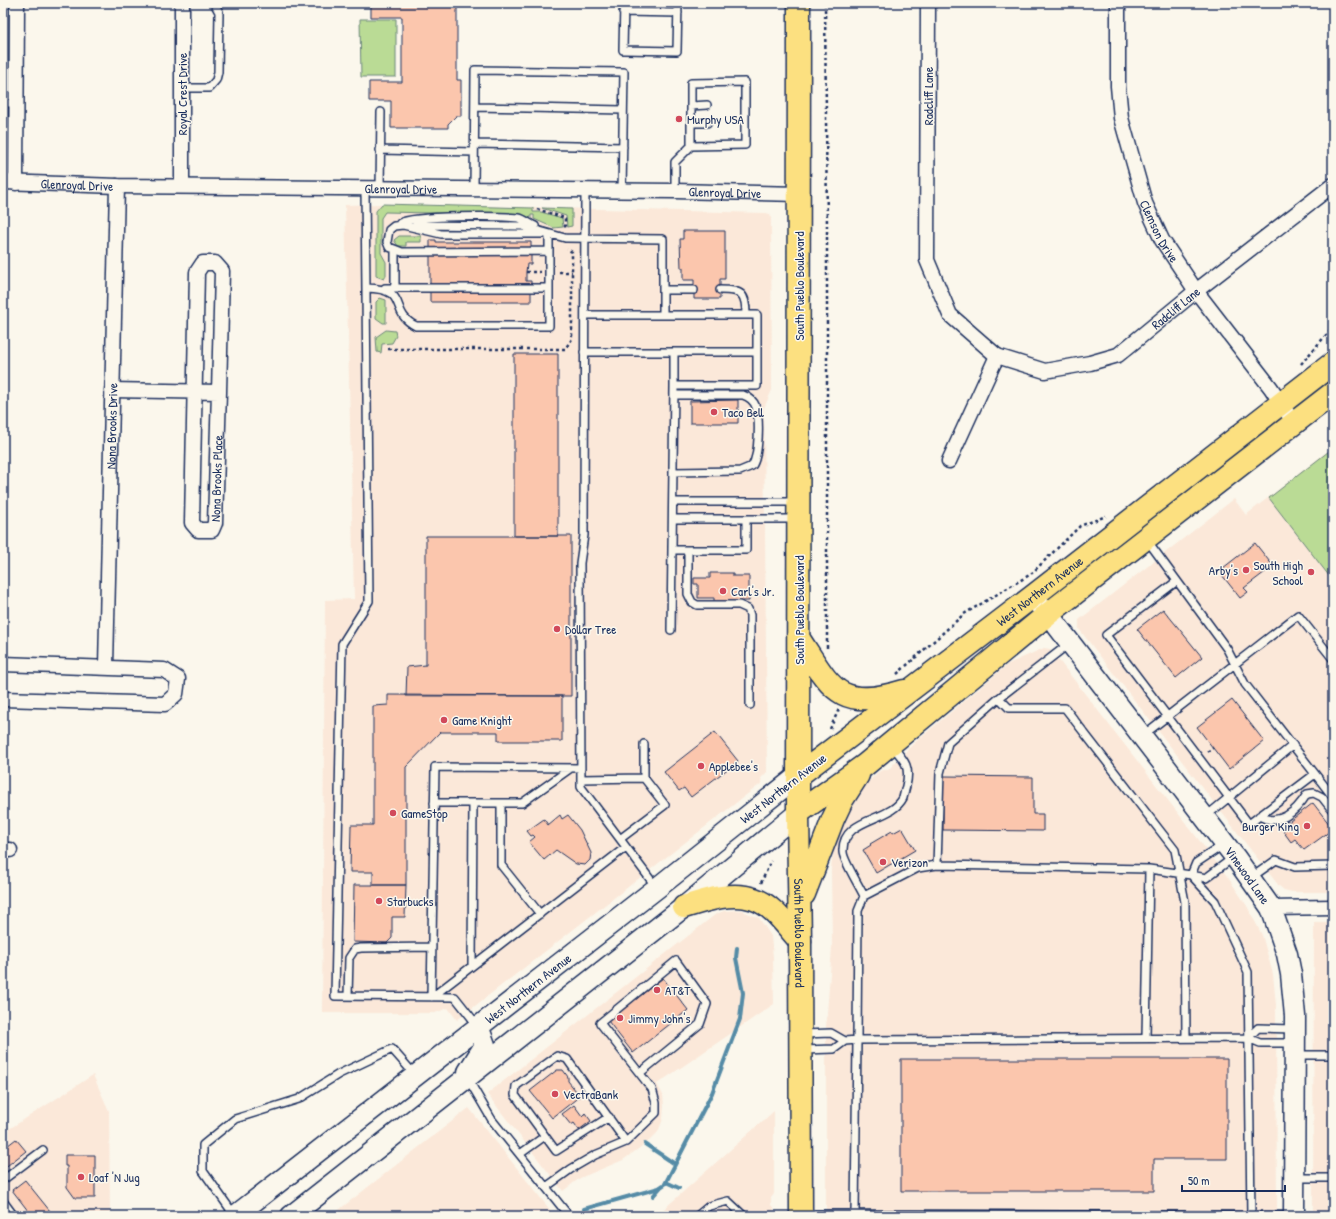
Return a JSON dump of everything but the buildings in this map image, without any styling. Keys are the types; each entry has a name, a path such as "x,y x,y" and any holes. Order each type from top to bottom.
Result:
{"main road":[{"name":"South Pueblo Boulevard","path":"799,3 798,813 800,905 801,1215"},
{"name":"West Northern Avenue","path":"235,1216 657,888 799,775 1032,597 1333,363"},
{"name":"West Northern Avenue","path":"291,1216 464,1082 684,907 798,813 865,765 1048,614 1333,393"},
{"name":"Vinewood Lane","path":"1032,597 1048,614 1230,850 1271,908 1285,948 1291,974 1295,1042 1294,1216"},
{"path":"798,639 825,680 833,688 845,695 857,698 883,697 912,688"},
{"path":"800,905 833,819 842,800 865,765"},
{"path":"684,907 708,899 729,896 755,899 770,909 800,941"},
{"path":"464,1082 485,1045 478,1026"}],"street":[{"path":"10,183 10,103 17,3"},
{"name":"Royal Crest Drive","path":"182,3 182,186"},
{"name":"Radcliff Lane","path":"928,3 927,260 950,315 997,356 1045,371 1090,363 1118,355 1196,291 1333,185"},
{"name":"Clemson Drive","path":"1118,3 1118,86 1120,110 1132,161 1145,203 1162,240 1196,291 1294,423"},
{"name":"Glenroyal Drive","path":"10,183 117,186 675,191 799,194"},
{"name":"Nona Brooks Drive","path":"106,666 117,186"},
{"name":"Nona Brooks Place","path":"203,263 215,263 222,271 218,392 215,523 212,530 198,530 192,523 194,391 197,272 203,263"},
{"path":"949,461 997,356"},
{"path":"112,390 218,392"},
{"path":"3,664 106,666 164,670 178,679 176,694 165,704 3,699"},
{"path":"1271,908 1333,907"}],"lane":[{"path":"182,88 209,88 216,80 218,72 219,12 214,3"},
{"path":"624,3 623,50 677,51 678,3"},
{"path":"624,12 678,13"},
{"path":"474,189 475,70 624,72 622,191"},
{"path":"675,191 675,162 691,146 745,145 745,82 691,83 691,146"},
{"path":"736,105 745,105"},
{"path":"691,106 707,106"},
{"path":"475,107 623,110"},
{"path":"380,188 381,112"},
{"path":"691,123 708,123"},
{"path":"736,123 745,123"},
{"path":"380,150 623,147"},
{"path":"365,188 369,601 342,644 335,996 455,997 478,1026"},
{"path":"585,190 584,535 580,563 582,787 657,888"},
{"path":"549,234 520,218 417,219 403,221 394,226 389,230 386,242 389,247 395,250 549,251"},
{"path":"394,226 403,225 441,234 549,234 565,238 664,239 663,315"},
{"path":"383,288 390,291 396,298 404,316 410,323 416,326 549,326 549,234"},
{"path":"395,250 395,288"},
{"path":"366,288 549,288"},
{"path":"663,290 694,290"},
{"path":"720,290 733,290 741,293 745,298 746,314"},
{"path":"584,316 757,314 756,386 674,386"},
{"path":"584,352 757,352"},
{"path":"671,630 674,352"},
{"path":"673,472 747,470 755,461 757,454 756,407 748,397 743,395 674,395"},
{"path":"673,502 799,511"},
{"path":"673,520 746,520 799,511"},
{"path":"672,550 746,550 746,520"},
{"path":"1146,539 1227,649 1245,684 1333,797"},
{"path":"688,550 689,599 697,605 744,606 750,614 750,705"},
{"path":"1177,581 1106,635 1249,824 1315,774"},
{"path":"1142,736 1298,615 1333,659"},
{"path":"937,865 940,773 948,743 1000,698 1070,643"},
{"path":"1000,698 1009,708 1065,708 1175,850 1185,902 1186,1038"},
{"path":"620,839 666,805 644,778 644,744"},
{"path":"864,896 843,854 844,841 850,831 892,808 902,799 908,778 907,764 890,744"},
{"path":"1204,817 1292,745"},
{"path":"431,997 435,767 581,768"},
{"path":"434,803 522,803 571,767"},
{"path":"582,779 644,778"},
{"path":"1258,816 1266,820 1285,818 1294,811 1307,794 1314,793 1322,797 1333,811"},
{"path":"472,966 473,803"},
{"path":"501,803 502,865 540,914"},
{"path":"431,997 626,848"},
{"path":"1191,875 1196,863 1230,850"},
{"path":"855,1214 858,911 864,896 918,868 937,865 1149,869 1180,872 1206,878 1230,850"},
{"path":"1251,878 1276,860 1295,866 1333,866"},
{"path":"1146,1038 1149,869"},
{"path":"1191,875 1215,901 1248,972 1251,1216"},
{"path":"348,996 349,958 355,949 432,947"},
{"path":"546,1187 583,1162 626,1142 656,1113 656,1103 652,1089 600,1023 676,961 708,1004 700,1024 640,1073"},
{"path":"1248,1038 1258,1028 1333,1055"},
{"path":"800,1042 831,1033 844,1041"},
{"path":"800,1042 834,1049 844,1041 857,1040 1248,1038 1260,1043 1295,1042"},
{"path":"235,1216 203,1171 203,1145 235,1118 299,1099 339,1074 392,1049 415,1075"},
{"path":"609,1117 556,1151 515,1095 516,1086 557,1056 567,1059 609,1117 626,1142"},
{"path":"464,1082 492,1120 569,1216"},
{"path":"520,1154 545,1136"},
{"path":"3,1180 43,1150"},
{"path":"1294,1178 1333,1178"},
{"path":"3,1201 14,1216"},
{"path":"697,1216 709,1206 728,1201 744,1216"},
{"path":"801,1215 1294,1216"}],"path":[{"path":"388,349 565,349 572,339 572,252 565,249 565,218 538,209"},
{"path":"828,734 841,704"},
{"path":"760,885 771,862"}],"shaded area":[{"path":"382,204 766,213 770,214 771,218 772,390 764,408 767,772 761,778 762,783 457,1020 448,1008 435,1013 322,1013 325,600 354,599 345,205"},
{"path":"1333,447 1333,892 1292,892 1284,890 1279,886 1079,629 1079,620 1234,499 1246,515"},
{"path":"1044,648 1050,649 1227,876 1247,906 1262,935 1273,974 1276,1005 1277,1216 826,1216 826,1027 832,947 831,869 834,843 850,804 862,788 877,773 882,770 888,770 913,744 1008,664"},
{"path":"743,910 759,918 771,936 774,1004 657,1084 663,1095 663,1119 658,1132 649,1141 623,1160 580,1178 563,1191 487,1094 716,914 724,911"},
{"path":"1314,922 1333,922 1333,1216 1313,1216"},
{"path":"93,1075 109,1111 110,1216 3,1216 3,1133"},
{"path":"469,1108 555,1216 331,1216"},
{"path":"774,1111 774,1194 771,1198 771,1205 774,1208 774,1216 656,1216"}],"green space":[{"path":"360,19 396,19 396,77 361,77"},
{"path":"382,204 533,208 533,212 541,212 562,218 563,227 554,228 534,219 534,215 531,215 531,218 524,215 385,212 381,218 381,253 386,262 386,276 384,279 376,276 376,211"},
{"path":"542,208 572,209 572,226 567,227 566,216"},
{"path":"399,236 421,236 421,242 406,242 406,246 398,246 394,240"},
{"path":"380,298 386,300 386,323 383,323 376,318 376,302"},
{"path":"386,330 395,331 396,336 392,343 382,344 381,353 377,352 376,337"},
{"path":"1333,448 1333,581 1269,498"}],"waterway":[{"path":"584,1209 659,1188 665,1184 712,1093 740,1019 743,993 736,958 737,948"},
{"path":"645,1144 675,1164"},
{"path":"666,1182 679,1188"},
{"path":"653,1196 660,1188"}],"place":[{"name":"Murphy USA","path":"679,119"},
{"name":"Taco Bell","path":"714,412"},
{"name":"Arby's","path":"1246,570"},
{"name":"South High School","path":"1311,572"},
{"name":"Carl's Jr.","path":"723,591"},
{"name":"Dollar Tree","path":"557,629"},
{"name":"Game Knight","path":"444,720"},
{"name":"Applebee's","path":"701,766"},
{"name":"GameStop","path":"393,813"},
{"name":"Burger King","path":"1307,826"},
{"name":"Verizon","path":"883,862"},
{"name":"Starbucks","path":"379,901"},
{"name":"AT&T","path":"657,990"},
{"name":"Jimmy John's","path":"620,1018"},
{"name":"VectraBank","path":"555,1094"},
{"name":"Loaf 'N Jug","path":"81,1177"}]}
